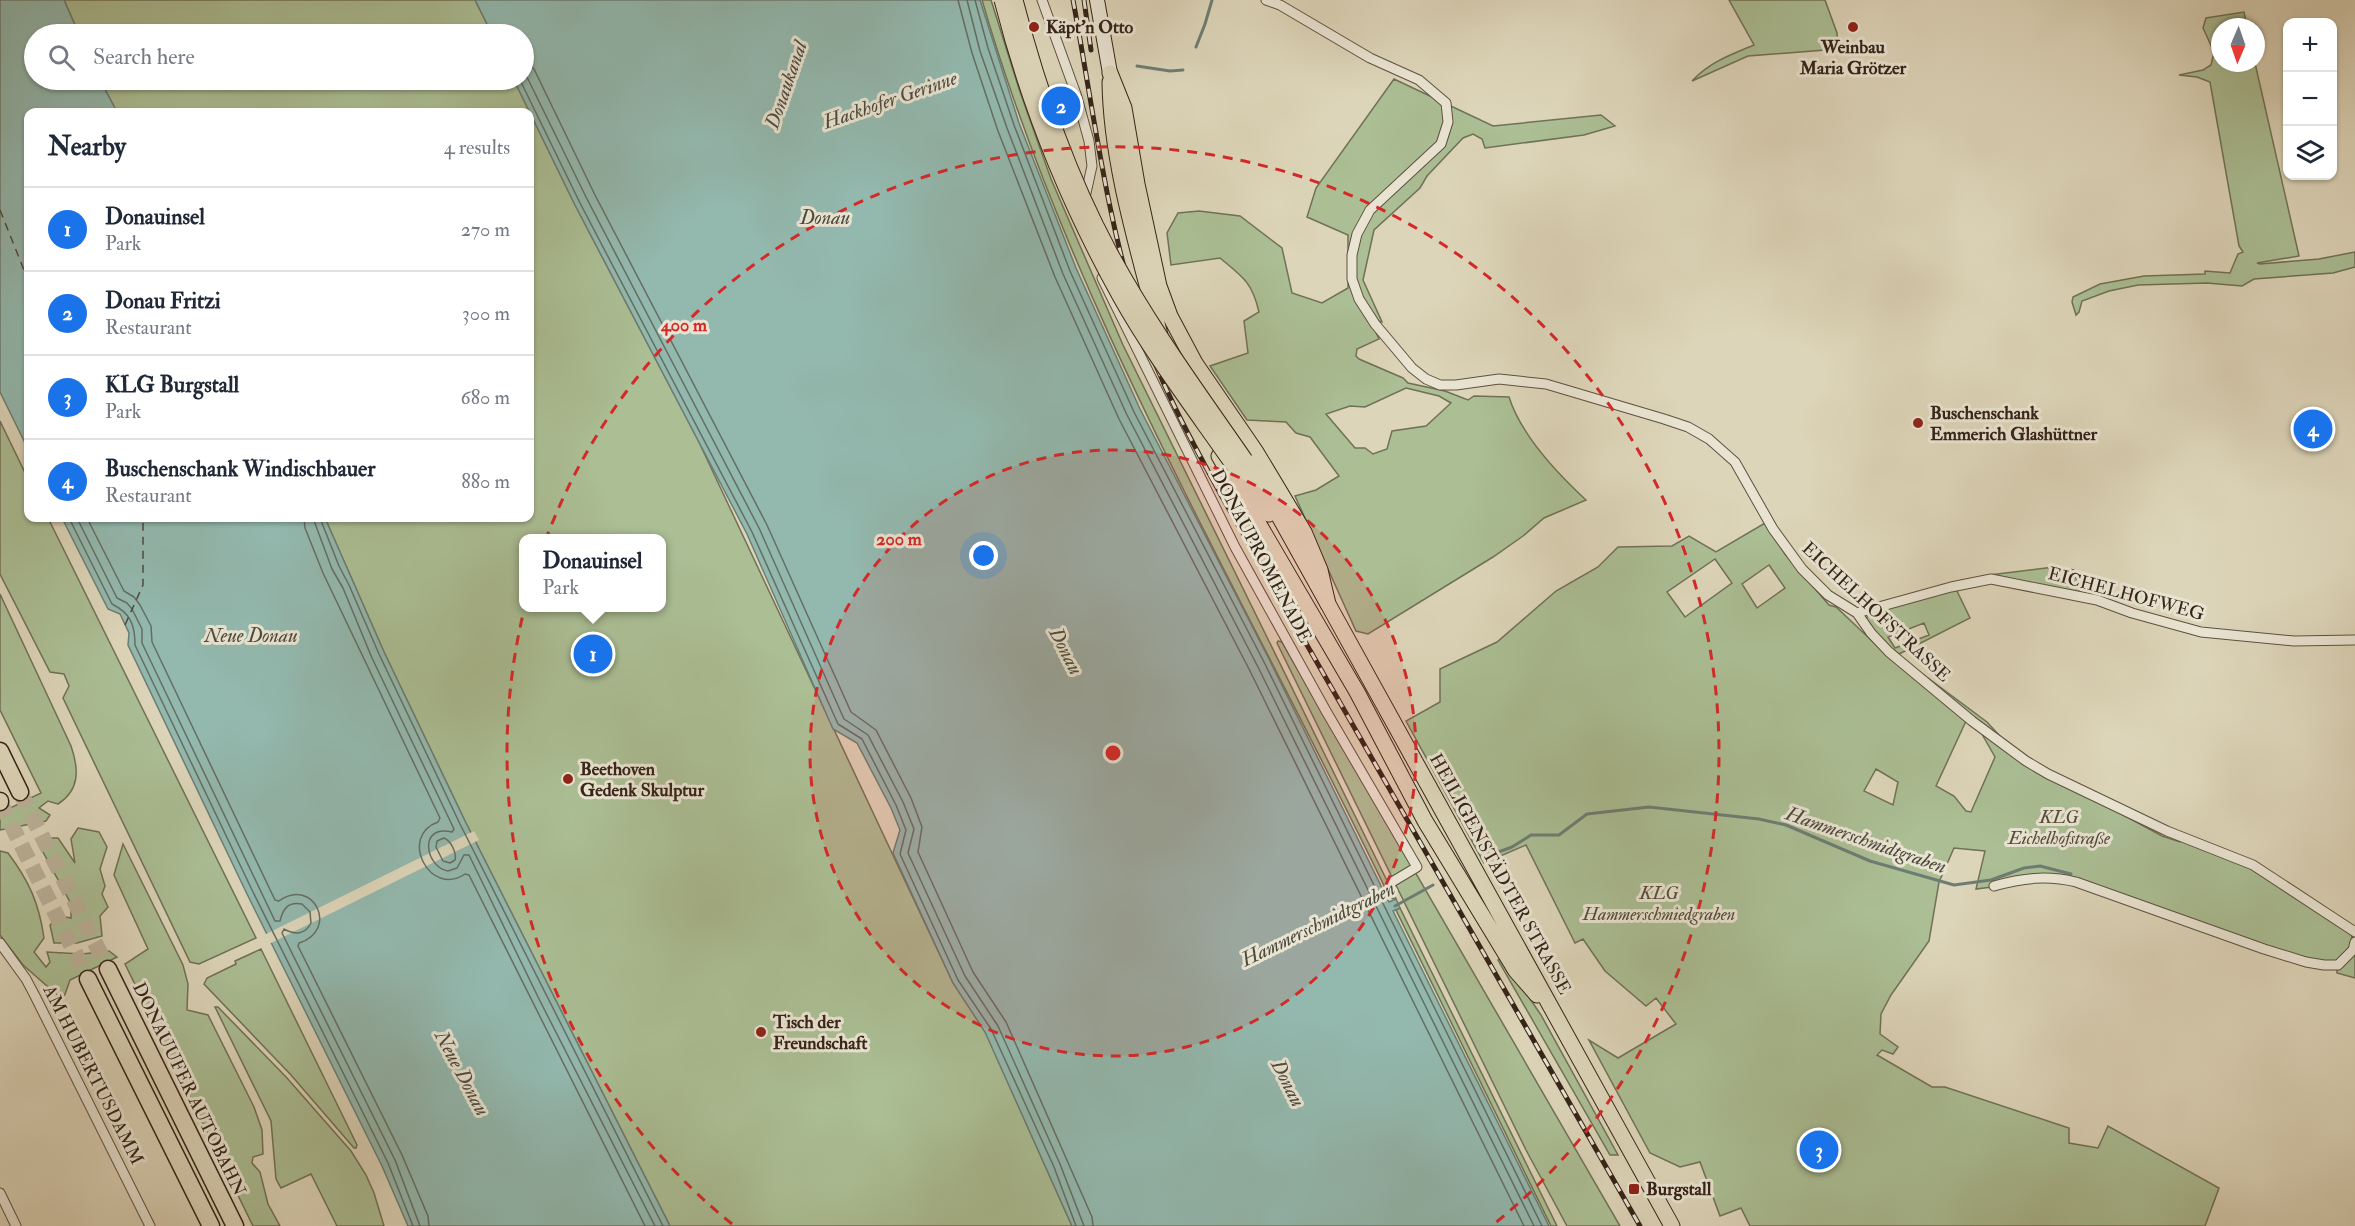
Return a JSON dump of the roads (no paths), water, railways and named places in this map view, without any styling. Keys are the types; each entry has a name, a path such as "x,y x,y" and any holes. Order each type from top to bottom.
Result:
{"highway":[{"path":"0,751 20,792"},
{"name":"DONAUUFER AUTOBAHN","path":"108,969 235,1226"},
{"path":"88,979 211,1226"}],"main road":[{"path":"1002,0 1023,73 1065,188 1113,284 1234,466 1292,542"},
{"path":"1015,0 1048,108 1077,183 1108,250 1155,328 1266,493 1292,542"},
{"path":"1097,0 1110,73 1111,108 1128,206 1160,336 1184,396 1323,633 1425,821 1516,971 1559,1021"},
{"path":"1110,73 1124,108 1137,184 1159,286 1170,316 1195,363 1256,452 1304,531 1320,570 1328,604"},
{"name":"HEILIGENSTÄDTER STRASSE","path":"1292,542 1672,1226"}],"street":[{"name":"DONAUPROMENADE","path":"1042,0 1076,94 1089,141 1092,166 1079,226 1087,247 1235,547 1417,867 1392,882"},
{"name":"EICHELHOFSTRASSE","path":"1266,0 1283,2 1370,58 1419,80 1446,103 1448,122 1441,144 1370,210 1357,234 1352,255 1352,279 1359,299 1375,324 1412,368 1432,382 1448,386 1500,379 1546,384 1688,427 1709,439 1735,462 1773,529 1793,558 1828,594 1857,613 1871,633 1912,672 1972,721 2026,761 2133,816 2253,865 2355,933"},
{"name":"EICHELHOFWEG","path":"1857,613 1991,579 2097,600 2132,613 2201,632 2294,641 2355,640"},
{"path":"1994,886 2020,879 2043,877 2076,882 2264,949 2324,965 2337,965 2353,950 2355,942"},
{"name":"AM HUBERTUSDAMM","path":"0,943 26,979 150,1226"},
{"path":"0,1193 16,1226"}],"water":[{"path":"0,0 64,0 75,24 24,24 24,90 105,90 115,108 24,108 24,441 0,392"},
{"name":"Donau","path":"475,0 980,0 1019,123 1076,268 1140,409 1269,659 1389,902 1396,899 1400,908 1393,911 1549,1226 1072,1226 985,1032 953,983 893,853 900,830 891,808 857,743 833,729 747,534 575,205 534,121 534,108 528,108 519,90 534,90 534,24 487,24"},
{"name":"Neue Donau","path":"64,522 327,522 384,652 465,821 670,1226 408,1226 382,1166 247,894 128,645 129,633 120,614 108,609"}],"waterway":[{"name":"Hackhofer Gerinne","path":"1196,47 1212,0"},
{"name":"Hackhofer Gerinne","path":"1137,66 1170,71 1183,70"},
{"name":"Hammerschmidtgraben","path":"1482,858 1512,847 1531,835 1559,835 1587,814 1649,807 1759,819 1786,825 1870,861 1954,885 1991,880 2024,868 2040,866 2071,874"},
{"name":"Hammerschmidtgraben","path":"1395,906 1433,885"}],"tunnel":[{"path":"20,792 108,969"},
{"path":"0,802 88,979"}],"railway":[{"path":"1073,0 1101,162 1118,243 1140,322 1166,389 1221,495 1640,1226"},
{"path":"1084,0 1091,50"}],"place":[{"name":"Käpt'n Otto","path":"1034,27"},
{"name":"Weinbau Maria Grötzer","path":"1853,27"},
{"name":"Donau Fritzi","path":"1061,106"},
{"name":"Buschenschank Emmerich Glashüttner","path":"1918,423"},
{"name":"Buschenschank Windischbauer","path":"2313,429"},
{"name":"Donauinsel","path":"593,654"},
{"name":"Beethoven Gedenk Skulptur","path":"568,779"},
{"name":"Tisch der Freundschaft","path":"761,1032"},
{"name":"KLG Burgstall","path":"1819,1150"},
{"name":"Burgstall","path":"1634,1189"}],"water label":[{"name":"Donaukanal","path":"786,85"}],"park label":[{"name":"KLG Eichelhofstraße","path":"2059,827"},
{"name":"KLG Hammerschmiedgraben","path":"1659,903"}]}
